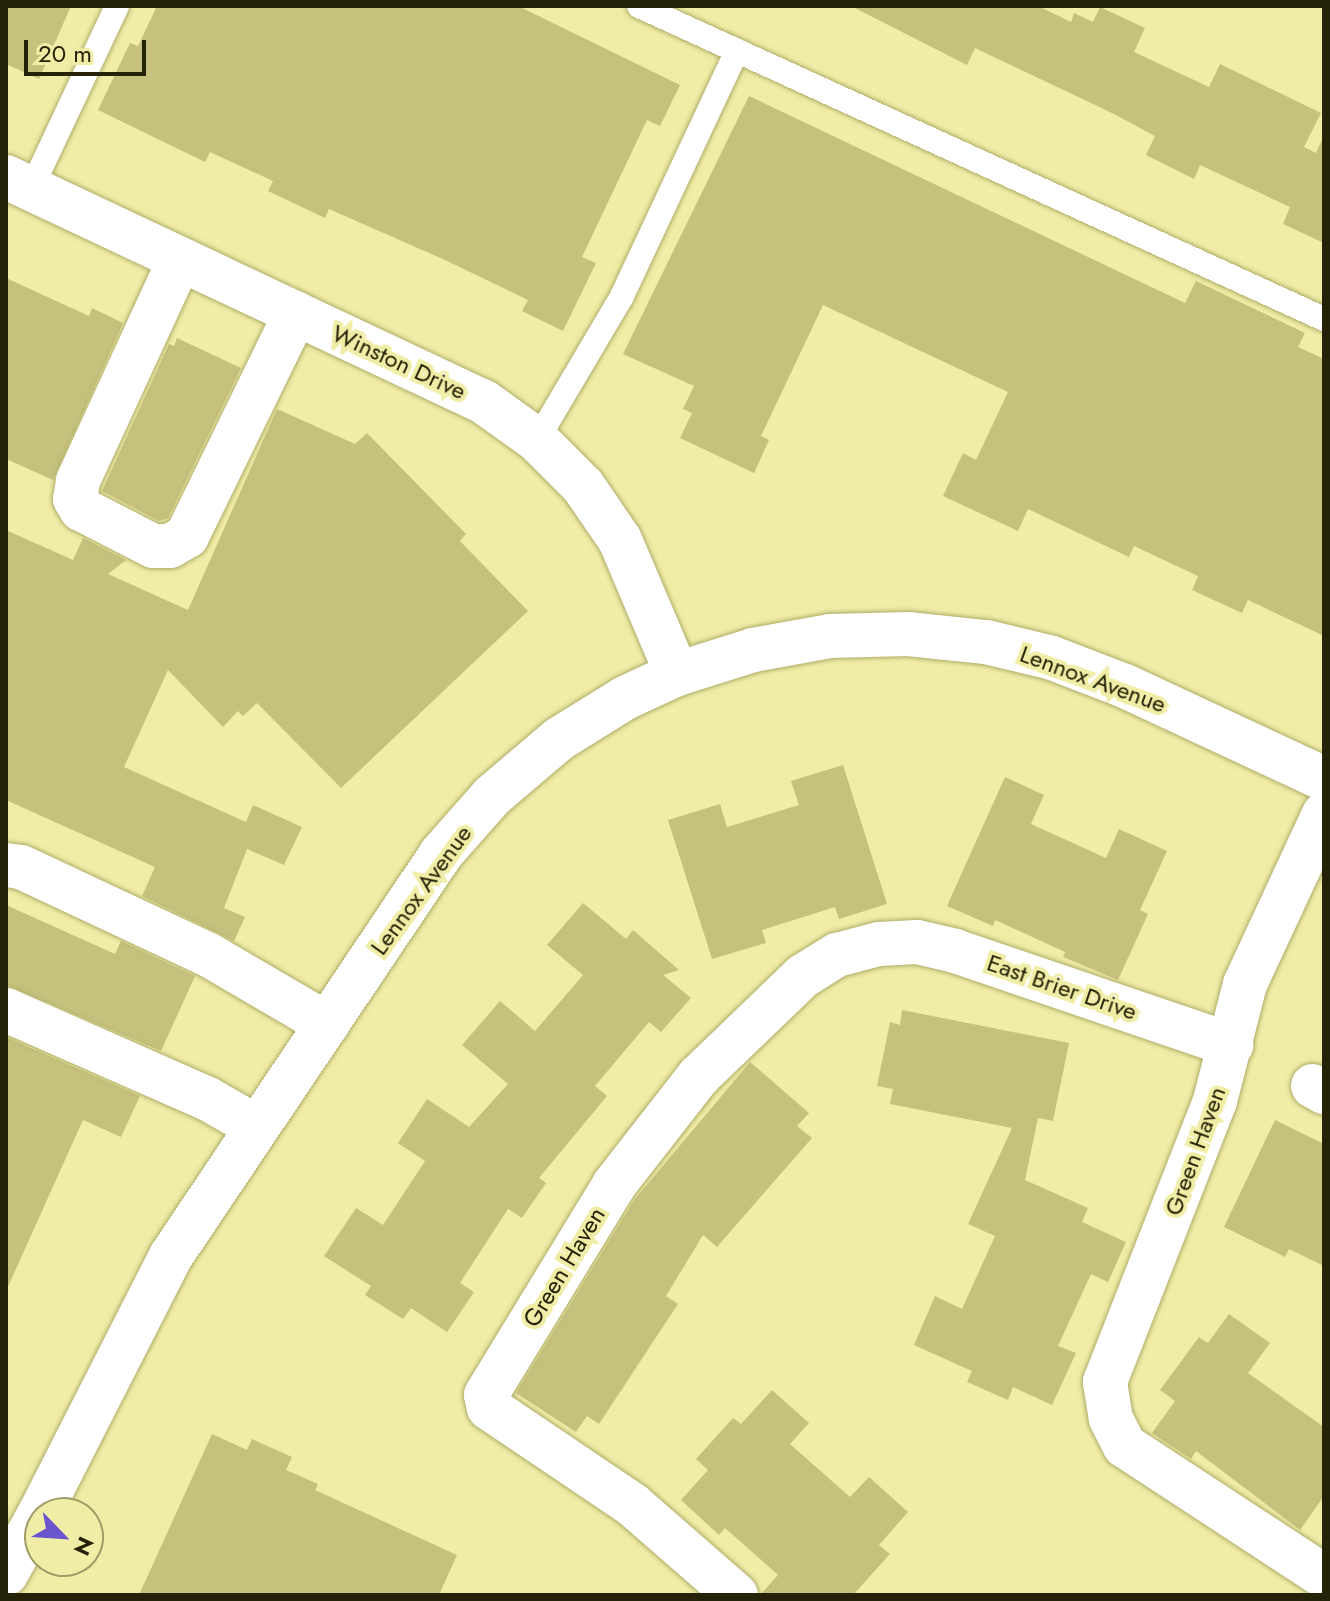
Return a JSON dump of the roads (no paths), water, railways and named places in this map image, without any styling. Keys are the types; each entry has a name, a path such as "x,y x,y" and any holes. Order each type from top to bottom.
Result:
{"street":[{"name":"Winston Drive","path":"18,183 484,402 537,440 583,486 620,540 677,674"},
{"path":"180,259 78,481 75,499 81,509 153,546 170,546 187,536 296,313"},
{"name":"Lennox Avenue","path":"48,1497 171,1256 440,855 492,796 559,739 677,674 753,650 830,636 908,634 986,642 1052,658 1125,686 1324,779"},
{"name":"Green Haven","path":"1324,814 1245,984 1231,1045 1203,1136 1105,1382 1111,1419 1125,1446 1143,1462 1324,1576"},
{"path":"6,865 34,873 209,955 327,1024"},
{"name":"Green Haven","path":"736,1595 633,1505 489,1408 486,1395 614,1185 699,1076 803,976 837,955 891,943"},
{"name":"East Brier Drive","path":"891,943 955,951 1231,1045"},
{"path":"6,1010 169,1081 257,1127"},
{"name":"Lennox Avenue","path":"6,1574 24,1542"}],"lane":[{"path":"18,183 117,6"},
{"path":"639,6 1324,319"},
{"path":"537,440 622,296 737,51"}]}
